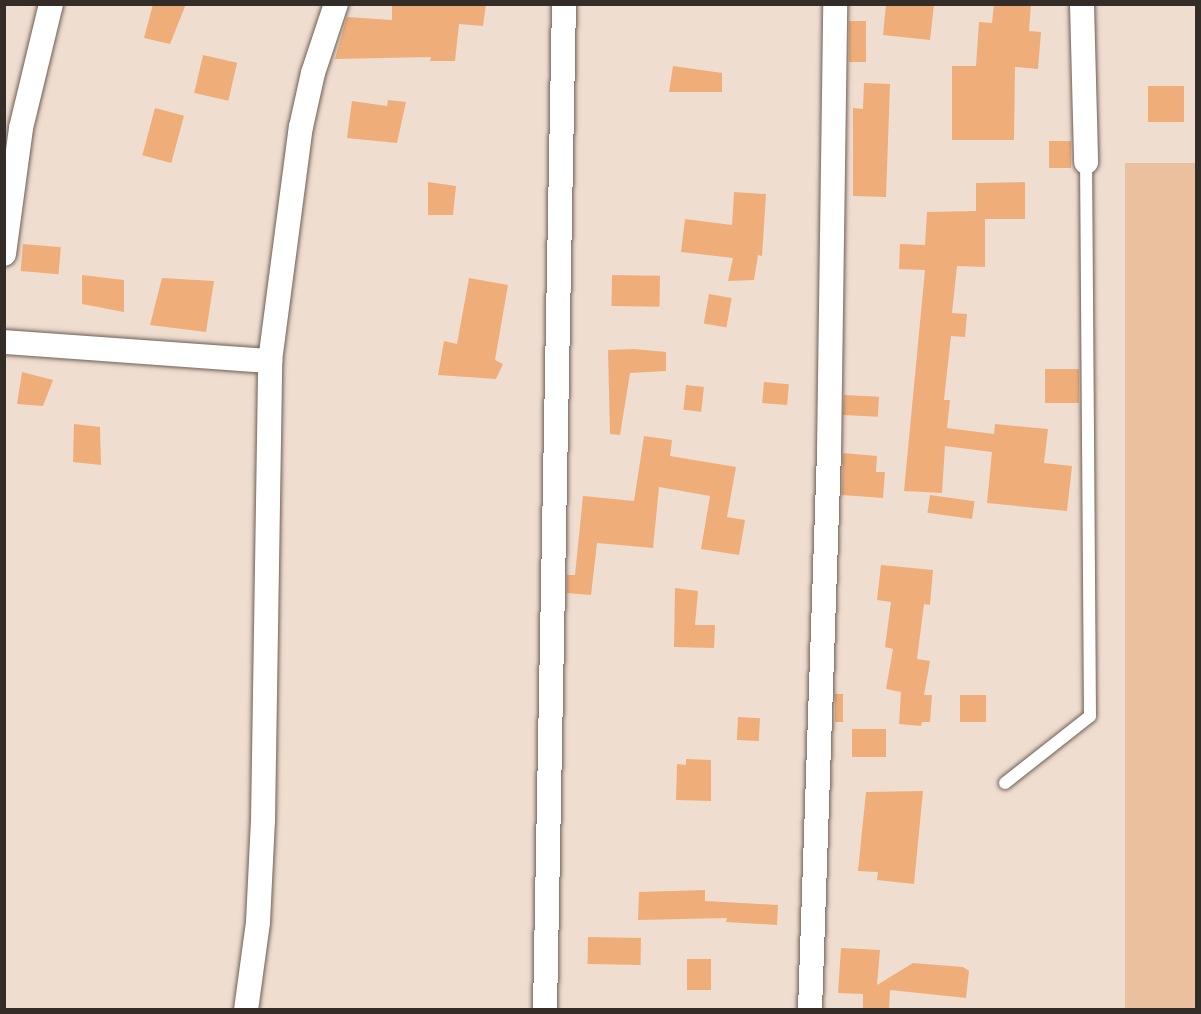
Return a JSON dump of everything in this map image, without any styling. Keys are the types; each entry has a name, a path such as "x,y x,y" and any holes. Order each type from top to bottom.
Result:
{"street":[{"path":"4,254 21,128 51,4"},
{"path":"246,1010 258,922 263,821 270,361 301,127 313,73 336,4"},
{"path":"545,1010 564,4"},
{"path":"810,1010 829,452 835,4"},
{"path":"1082,4 1086,162"},
{"path":"4,342 270,361"}],"lane":[{"path":"1005,783 1090,716 1086,162"}],"shaded area":[{"path":"1125,163 1196,163 1196,1009 1125,1009"}],"building":[{"path":"153,4 186,4 170,44 144,38"},
{"path":"392,4 486,4 483,26 459,24 455,61 430,61 431,57 335,59 347,17 392,20"},
{"path":"886,4 934,4 930,40 883,35"},
{"path":"994,4 1031,4 1029,31 1041,32 1038,69 1015,67 1014,140 952,140 952,66 976,66 979,22 992,23"},
{"path":"849,21 866,21 866,62 849,62"},
{"path":"203,55 237,63 228,101 194,93"},
{"path":"673,66 722,73 722,92 669,92"},
{"path":"864,83 890,84 886,197 853,196 853,108 863,109"},
{"path":"1148,86 1184,86 1184,122 1148,122"},
{"path":"388,100 406,102 397,143 347,138 352,101 387,106"},
{"path":"155,108 184,116 171,163 142,155"},
{"path":"1049,141 1071,141 1071,168 1049,168"},
{"path":"428,182 456,186 453,215 428,215"},
{"path":"1025,182 1025,219 985,219 985,267 957,266 952,313 967,314 965,337 951,336 944,400 950,400 947,428 994,434 995,424 1048,429 1044,463 1072,466 1067,511 987,503 992,452 945,446 942,493 904,491 925,270 899,269 900,244 925,245 927,212 976,211 976,183"},
{"path":"734,192 766,194 762,256 758,255 754,280 728,281 733,258 681,252 685,219 732,225"},
{"path":"23,244 61,247 59,274 21,271"},
{"path":"82,275 124,280 124,312 82,304"},
{"path":"612,275 660,276 659,307 611,306"},
{"path":"162,278 214,281 206,332 150,325"},
{"path":"469,278 508,285 495,360 503,364 496,379 438,375 444,341 457,344"},
{"path":"709,294 732,298 726,328 704,324"},
{"path":"634,349 666,352 666,371 630,373 620,435 610,434 608,350"},
{"path":"1045,369 1079,369 1079,403 1045,403"},
{"path":"22,372 53,380 43,406 17,404"},
{"path":"764,382 789,384 787,405 762,403"},
{"path":"686,385 704,387 701,412 683,410"},
{"path":"844,395 879,397 878,417 843,415"},
{"path":"74,424 100,427 101,465 73,462"},
{"path":"644,436 672,440 670,456 736,467 727,517 745,520 739,555 701,549 710,496 659,487 653,548 597,543 591,595 567,593 567,575 575,575 583,496 634,501"},
{"path":"843,453 877,456 876,472 885,472 883,498 842,495"},
{"path":"930,495 975,501 972,519 927,513"},
{"path":"881,565 933,570 930,605 924,604 917,659 930,661 924,695 932,695 930,722 922,722 921,726 899,724 901,692 886,689 893,649 885,647 891,602 877,600"},
{"path":"675,588 698,591 695,625 715,625 714,648 674,647"},
{"path":"835,694 843,694 843,722 835,722"},
{"path":"960,695 986,695 986,722 960,722"},
{"path":"738,717 760,718 759,741 737,740"},
{"path":"852,729 886,729 886,757 852,757"},
{"path":"686,759 711,760 711,801 676,800 677,764 686,765"},
{"path":"923,791 914,884 877,880 878,872 858,871 866,792"},
{"path":"705,890 705,901 778,905 777,925 726,922 727,918 638,920 639,892"},
{"path":"588,937 641,938 641,965 588,964"},
{"path":"841,948 880,950 877,985 913,963 963,967 969,971 966,998 890,990 889,1010 863,1010 863,994 838,993"},
{"path":"687,959 711,959 711,990 687,990"}]}
